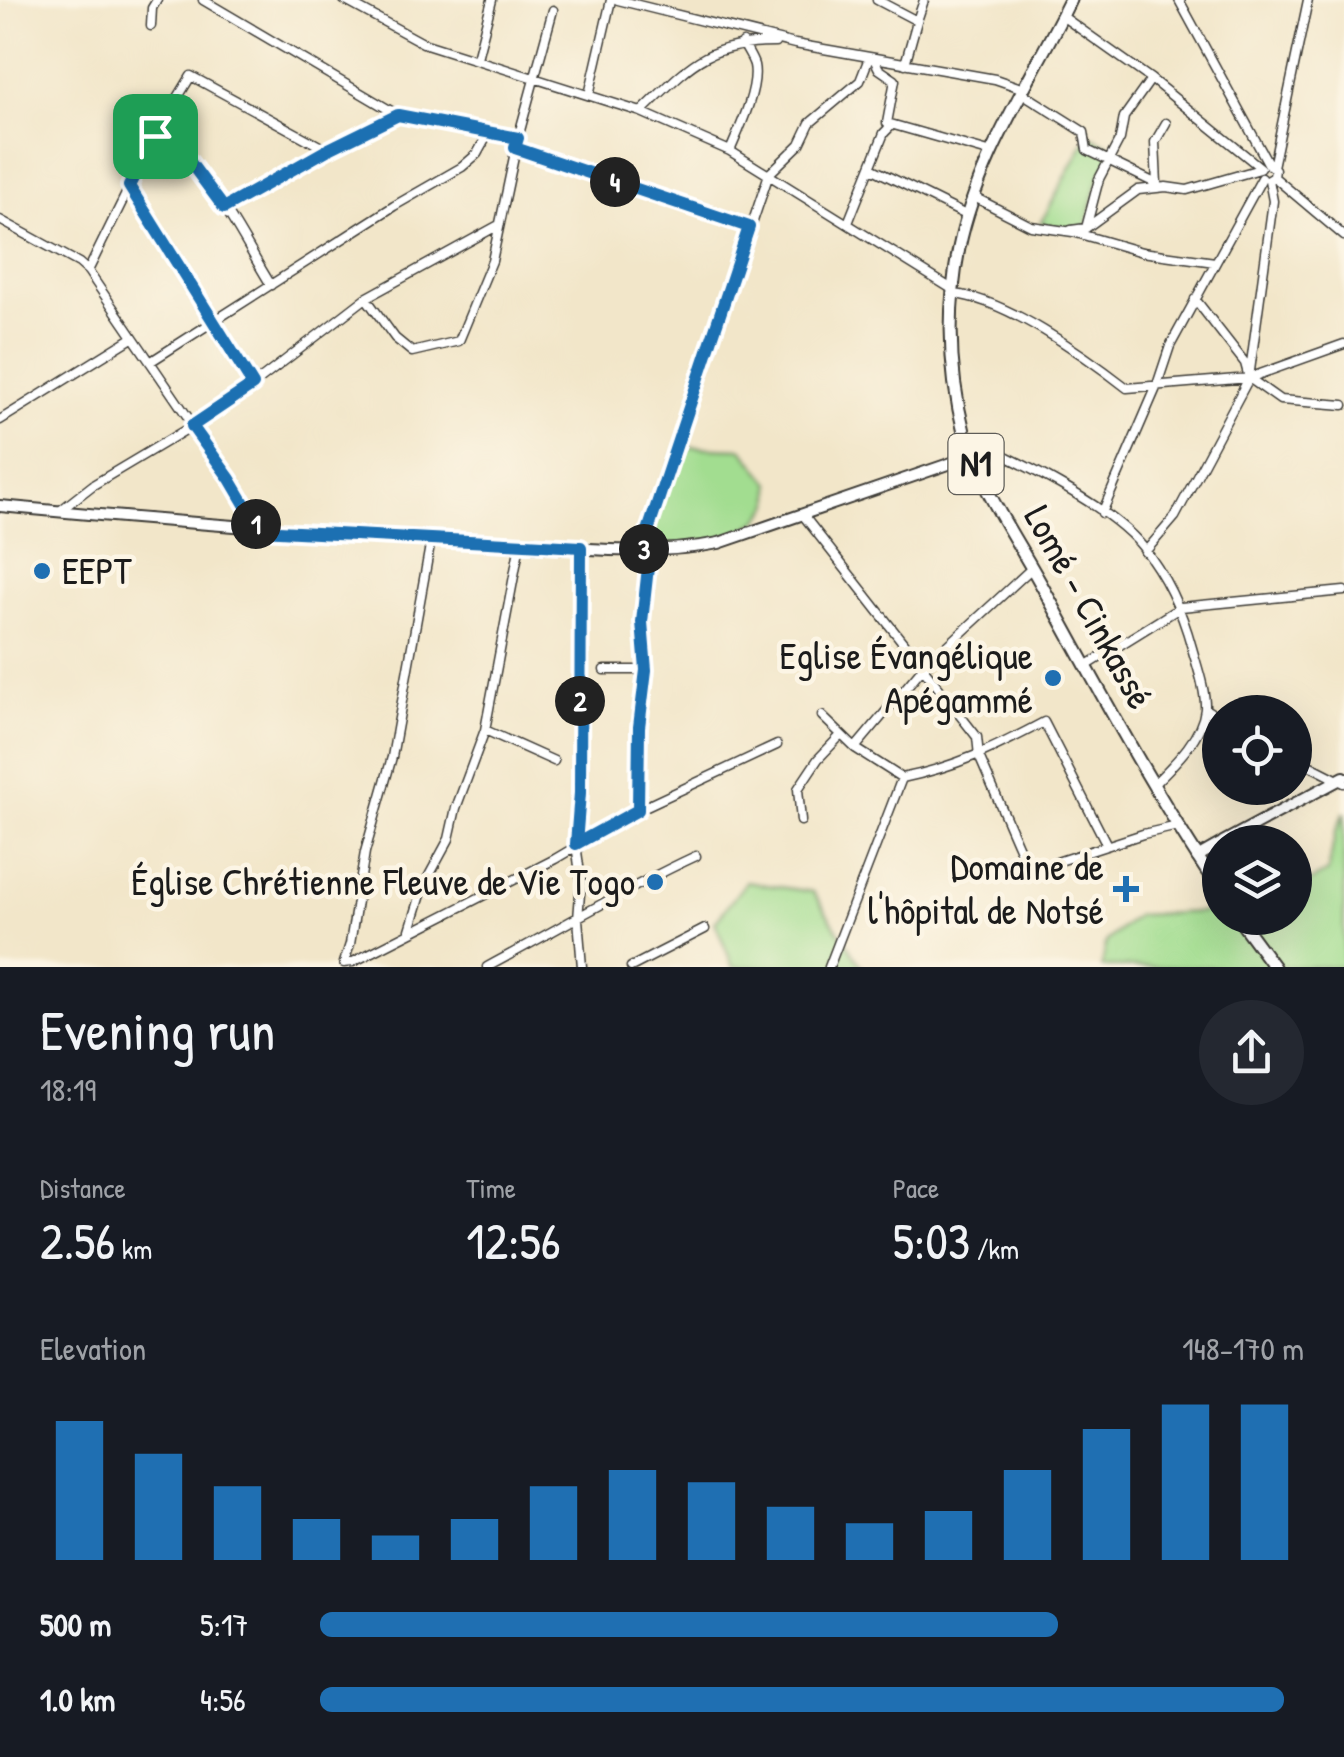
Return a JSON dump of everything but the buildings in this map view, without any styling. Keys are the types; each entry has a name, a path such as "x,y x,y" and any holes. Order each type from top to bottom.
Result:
{"highway":[{"name":"Lomé - Cinkassé","path":"1070,0 974,197 952,292 952,360 972,456 1086,666 1202,864"},
{"path":"1250,935 1274,967"}],"main road":[{"path":"0,506 260,530 646,549 719,544 972,456"},
{"path":"1257,825 1342,781"},
{"path":"1197,857 1202,854"}],"street":[{"path":"151,26 152,8 157,0"},
{"path":"203,0 398,115 518,138"},
{"path":"344,0 424,43 641,112 730,151 952,292 974,296 1078,350 1127,388 1249,378 1344,344"},
{"path":"477,58 492,0"},
{"path":"589,95 615,0 795,44 994,80 1023,91 1084,132 1087,150 1162,186 1187,190 1267,172"},
{"path":"877,0 917,21"},
{"path":"906,64 924,0"},
{"path":"1145,552 1175,517 1249,378 1273,202 1267,172 1179,0"},
{"path":"1102,513 1170,346 1267,172 1308,0"},
{"path":"366,298 395,338 412,352 459,342 492,261 515,148 552,10"},
{"path":"1062,16 1151,79 1344,236"},
{"path":"730,151 742,124 754,74 754,64 743,44"},
{"path":"641,112 684,70 720,48 795,44"},
{"path":"871,58 895,80 886,123 994,154"},
{"path":"638,810 639,727 646,670 642,622 646,549 768,174 800,144 810,124 860,81 871,58"},
{"path":"88,271 155,136 190,76 327,150"},
{"path":"1086,228 1100,179 1120,139 1124,118 1151,79"},
{"path":"224,208 398,115"},
{"path":"1162,186 1155,142 1166,123"},
{"path":"848,223 884,132 892,125"},
{"path":"150,362 462,167 477,154 488,134"},
{"path":"155,136 184,154 224,208 271,284"},
{"path":"515,148 749,227"},
{"path":"871,168 968,216"},
{"path":"129,186 253,385"},
{"path":"1066,231 1086,228 1138,190 1162,186"},
{"path":"974,197 1031,226 1066,231 1142,252 1215,262"},
{"path":"0,220 88,271 230,479 260,530"},
{"path":"60,510 93,485 253,385 366,298 497,226"},
{"path":"1195,298 1246,363 1249,378 1280,400 1344,405"},
{"path":"0,420 132,338"},
{"path":"966,437 1026,465 1102,513 1145,552 1181,607 1203,695"},
{"path":"803,516 978,737 980,756 1029,871 1178,826"},
{"path":"348,965 364,852 392,757 431,540"},
{"path":"410,930 424,885 448,838 485,730 520,544"},
{"path":"581,547 580,793 576,844 581,881 578,920 582,967"},
{"path":"855,748 924,667 1032,568"},
{"path":"1086,666 1181,607 1344,591"},
{"path":"604,670 646,670"},
{"path":"822,716 855,748 902,778 942,770 980,756 1044,722 1107,845"},
{"path":"1154,784 1190,744 1202,717"},
{"path":"485,730 554,761"},
{"path":"801,821 798,790 818,759 842,734"},
{"path":"348,965 555,858 638,810 777,744"},
{"path":"1312,766 1342,781"},
{"path":"828,967 902,778"},
{"path":"487,967 578,920 634,885 696,856"},
{"path":"631,967 705,929"}],"green space":[{"path":"1088,135 1117,149 1099,178 1086,227 1066,229 1041,223"},
{"path":"686,447 742,449 771,484 771,504 756,522 732,535 703,543 647,543 675,454"},
{"path":"1344,812 1344,967 1102,967 1106,942 1137,915 1202,912 1202,935 1312,935 1312,880 1328,872 1335,834"},
{"path":"746,882 813,892 862,967 733,967 715,922"}],"place":[{"name":"EEPT","path":"42,571"},
{"name":"Eglise Évangélique Apégammé","path":"1053,678"},
{"name":"Église Chrétienne Fleuve de Vie Togo","path":"655,882"},
{"name":"Domaine de l'hôpital de Notsé","path":"1126,889"}],"route":[{"path":"398,115 518,138 515,148 749,227 642,549 650,549 642,622 646,670 639,727 638,810 576,844 580,793 581,547 260,530 192,426 253,385 129,186 155,136 179,148 224,208 398,115"}]}
